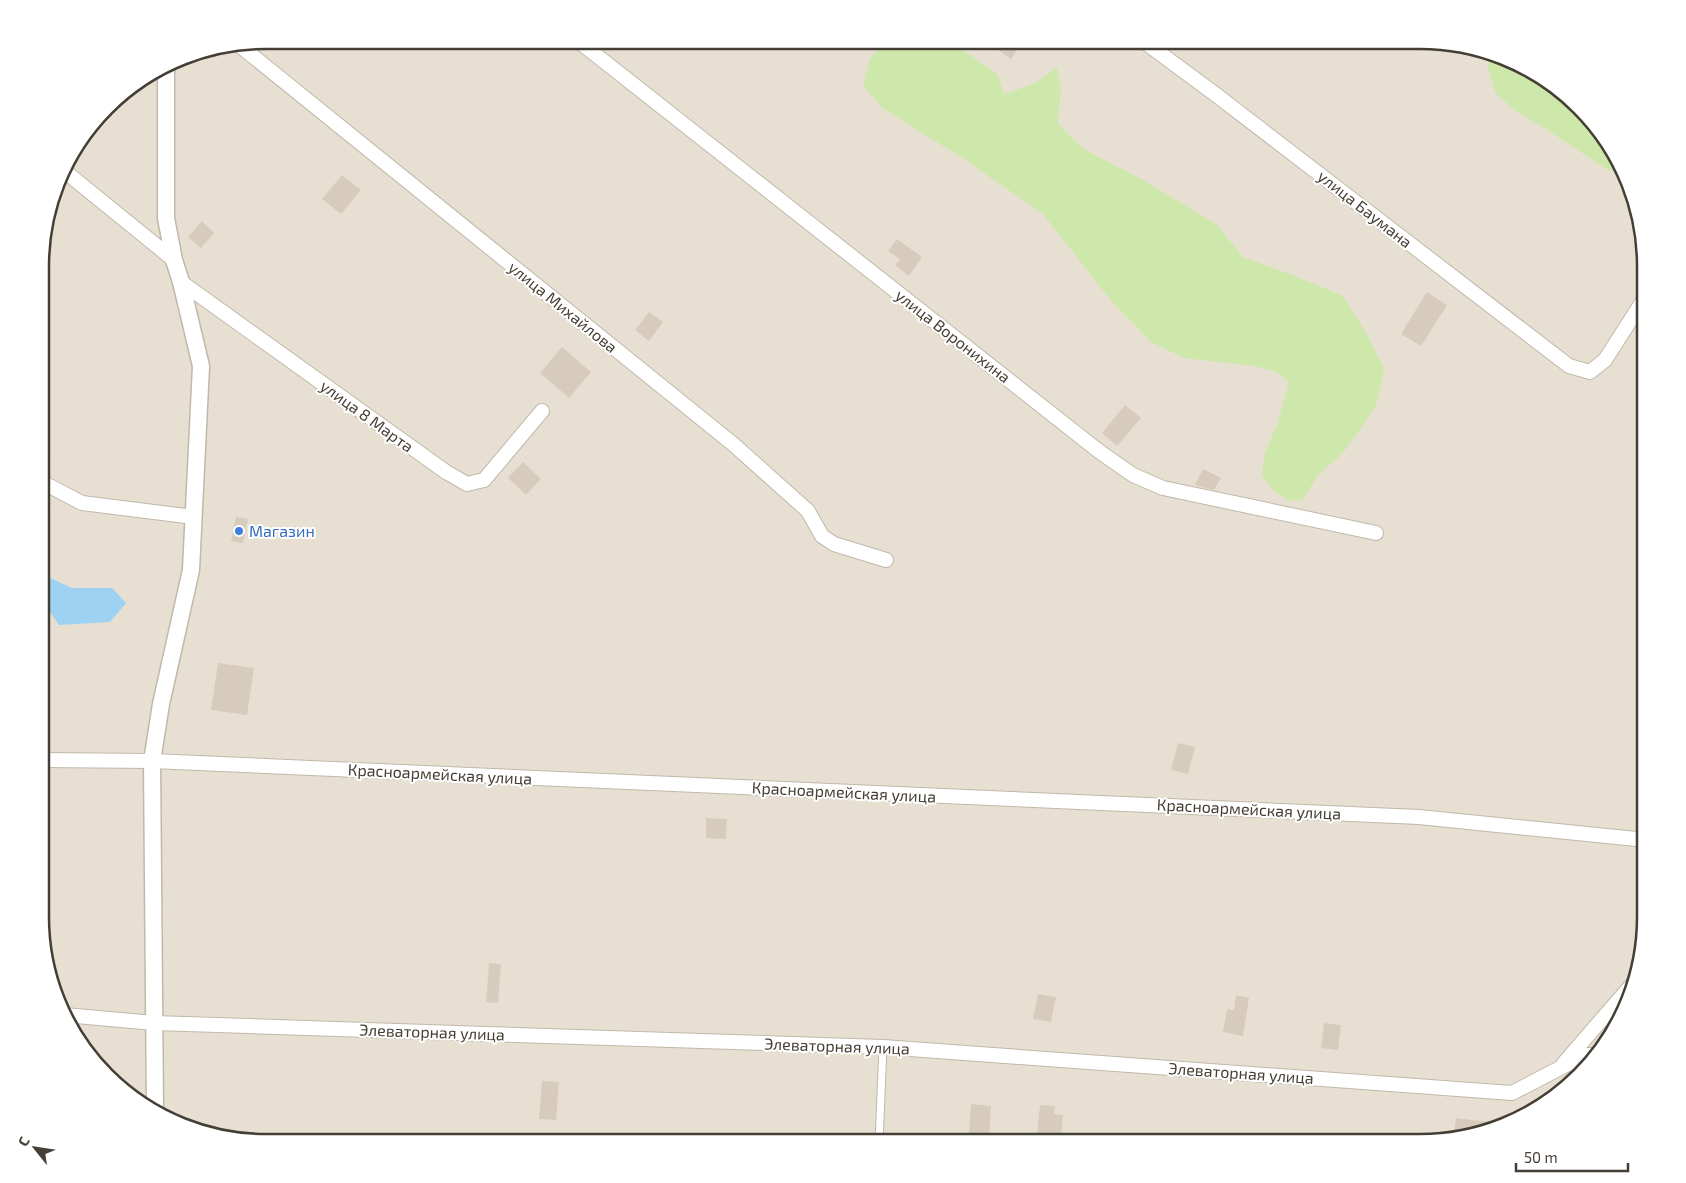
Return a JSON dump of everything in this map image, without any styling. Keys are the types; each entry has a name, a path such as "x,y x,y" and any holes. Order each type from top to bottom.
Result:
{"street":[{"name":"улица Воронихина","path":"588,49 1100,452 1133,475 1164,488 1376,534"},
{"name":"улица Баумана","path":"1154,49 1568,366 1590,372 1605,360 1637,310"},
{"name":"улица Михайлова","path":"245,50 732,444 808,511 822,536 834,544 886,560"},
{"path":"155,1104 152,761 161,704 191,570 200,366 181,282 174,260 166,218 166,73"},
{"path":"69,175 174,260"},
{"name":"улица 8 Марта","path":"181,282 446,472 467,484 484,480 542,411"},
{"path":"49,486 82,503 194,517"},
{"name":"Красноармейская улица","path":"49,760 152,761 1419,817 1637,839"},
{"path":"1560,1067 1623,995"},
{"name":"Элеваторная улица","path":"72,1016 154,1023 883,1046 1512,1093 1560,1067 1587,1055"}],"lane":[{"path":"879,1134 883,1046"}],"shaded area":[{"path":"252,49 1434,49 1463,53 1490,60 1516,71 1541,85 1574,112 1601,145 1608,157 1626,196 1633,223 1637,252 1637,931 1633,960 1626,987 1615,1013 1601,1038 1574,1071 1541,1098 1529,1105 1490,1123 1463,1130 1434,1134 252,1134 223,1130 196,1123 170,1112 145,1098 112,1071 85,1038 78,1026 60,987 53,960 49,931 49,252 56,210 65,183 85,145 112,112 145,85 183,65 210,56"}],"green space":[{"path":"878,49 960,49 998,75 1004,94 1036,83 1057,67 1061,87 1058,124 1084,149 1143,180 1216,224 1243,257 1343,296 1366,333 1384,368 1376,406 1343,453 1318,475 1302,500 1288,501 1274,491 1262,475 1265,453 1278,422 1289,382 1277,372 1254,366 1184,358 1151,342 1112,302 1042,213 972,164 882,108 863,86 870,59"},
{"path":"1489,60 1516,71 1541,85 1574,112 1601,145 1616,173 1606,169 1517,112 1496,94 1487,66"}],"water":[{"path":"49,577 72,588 112,588 126,603 110,622 59,625 50,612"}],"building":[{"path":"999,49 1017,49 1011,59"},
{"path":"342,175 361,190 341,214 322,199"},
{"path":"202,221 214,233 201,248 188,237"},
{"path":"897,239 922,257 909,276 895,265 900,259 888,251"},
{"path":"1427,292 1447,305 1421,346 1401,334"},
{"path":"649,312 663,322 649,341 635,330"},
{"path":"562,347 591,372 569,398 540,373"},
{"path":"1125,405 1141,418 1117,446 1102,433"},
{"path":"523,462 541,479 526,495 508,478"},
{"path":"1203,469 1221,478 1214,490 1195,485"},
{"path":"236,517 248,519 243,543 231,541"},
{"path":"218,663 254,668 247,715 211,710"},
{"path":"1178,743 1195,747 1188,774 1171,770"},
{"path":"706,818 727,819 726,839 706,838"},
{"path":"489,963 501,964 498,1003 486,1002"},
{"path":"1038,994 1056,997 1051,1022 1033,1019"},
{"path":"1236,995 1249,998 1243,1036 1223,1032 1227,1009 1234,1010"},
{"path":"1324,1023 1341,1025 1338,1050 1321,1048"},
{"path":"542,1081 559,1082 556,1120 539,1119"},
{"path":"971,1104 991,1106 989,1134 969,1134"},
{"path":"1040,1105 1055,1106 1054,1114 1063,1115 1061,1134 1037,1134"},
{"path":"1456,1118 1492,1122 1476,1127 1454,1131"}],"place":[{"name":"Магазин","path":"239,531"}]}
